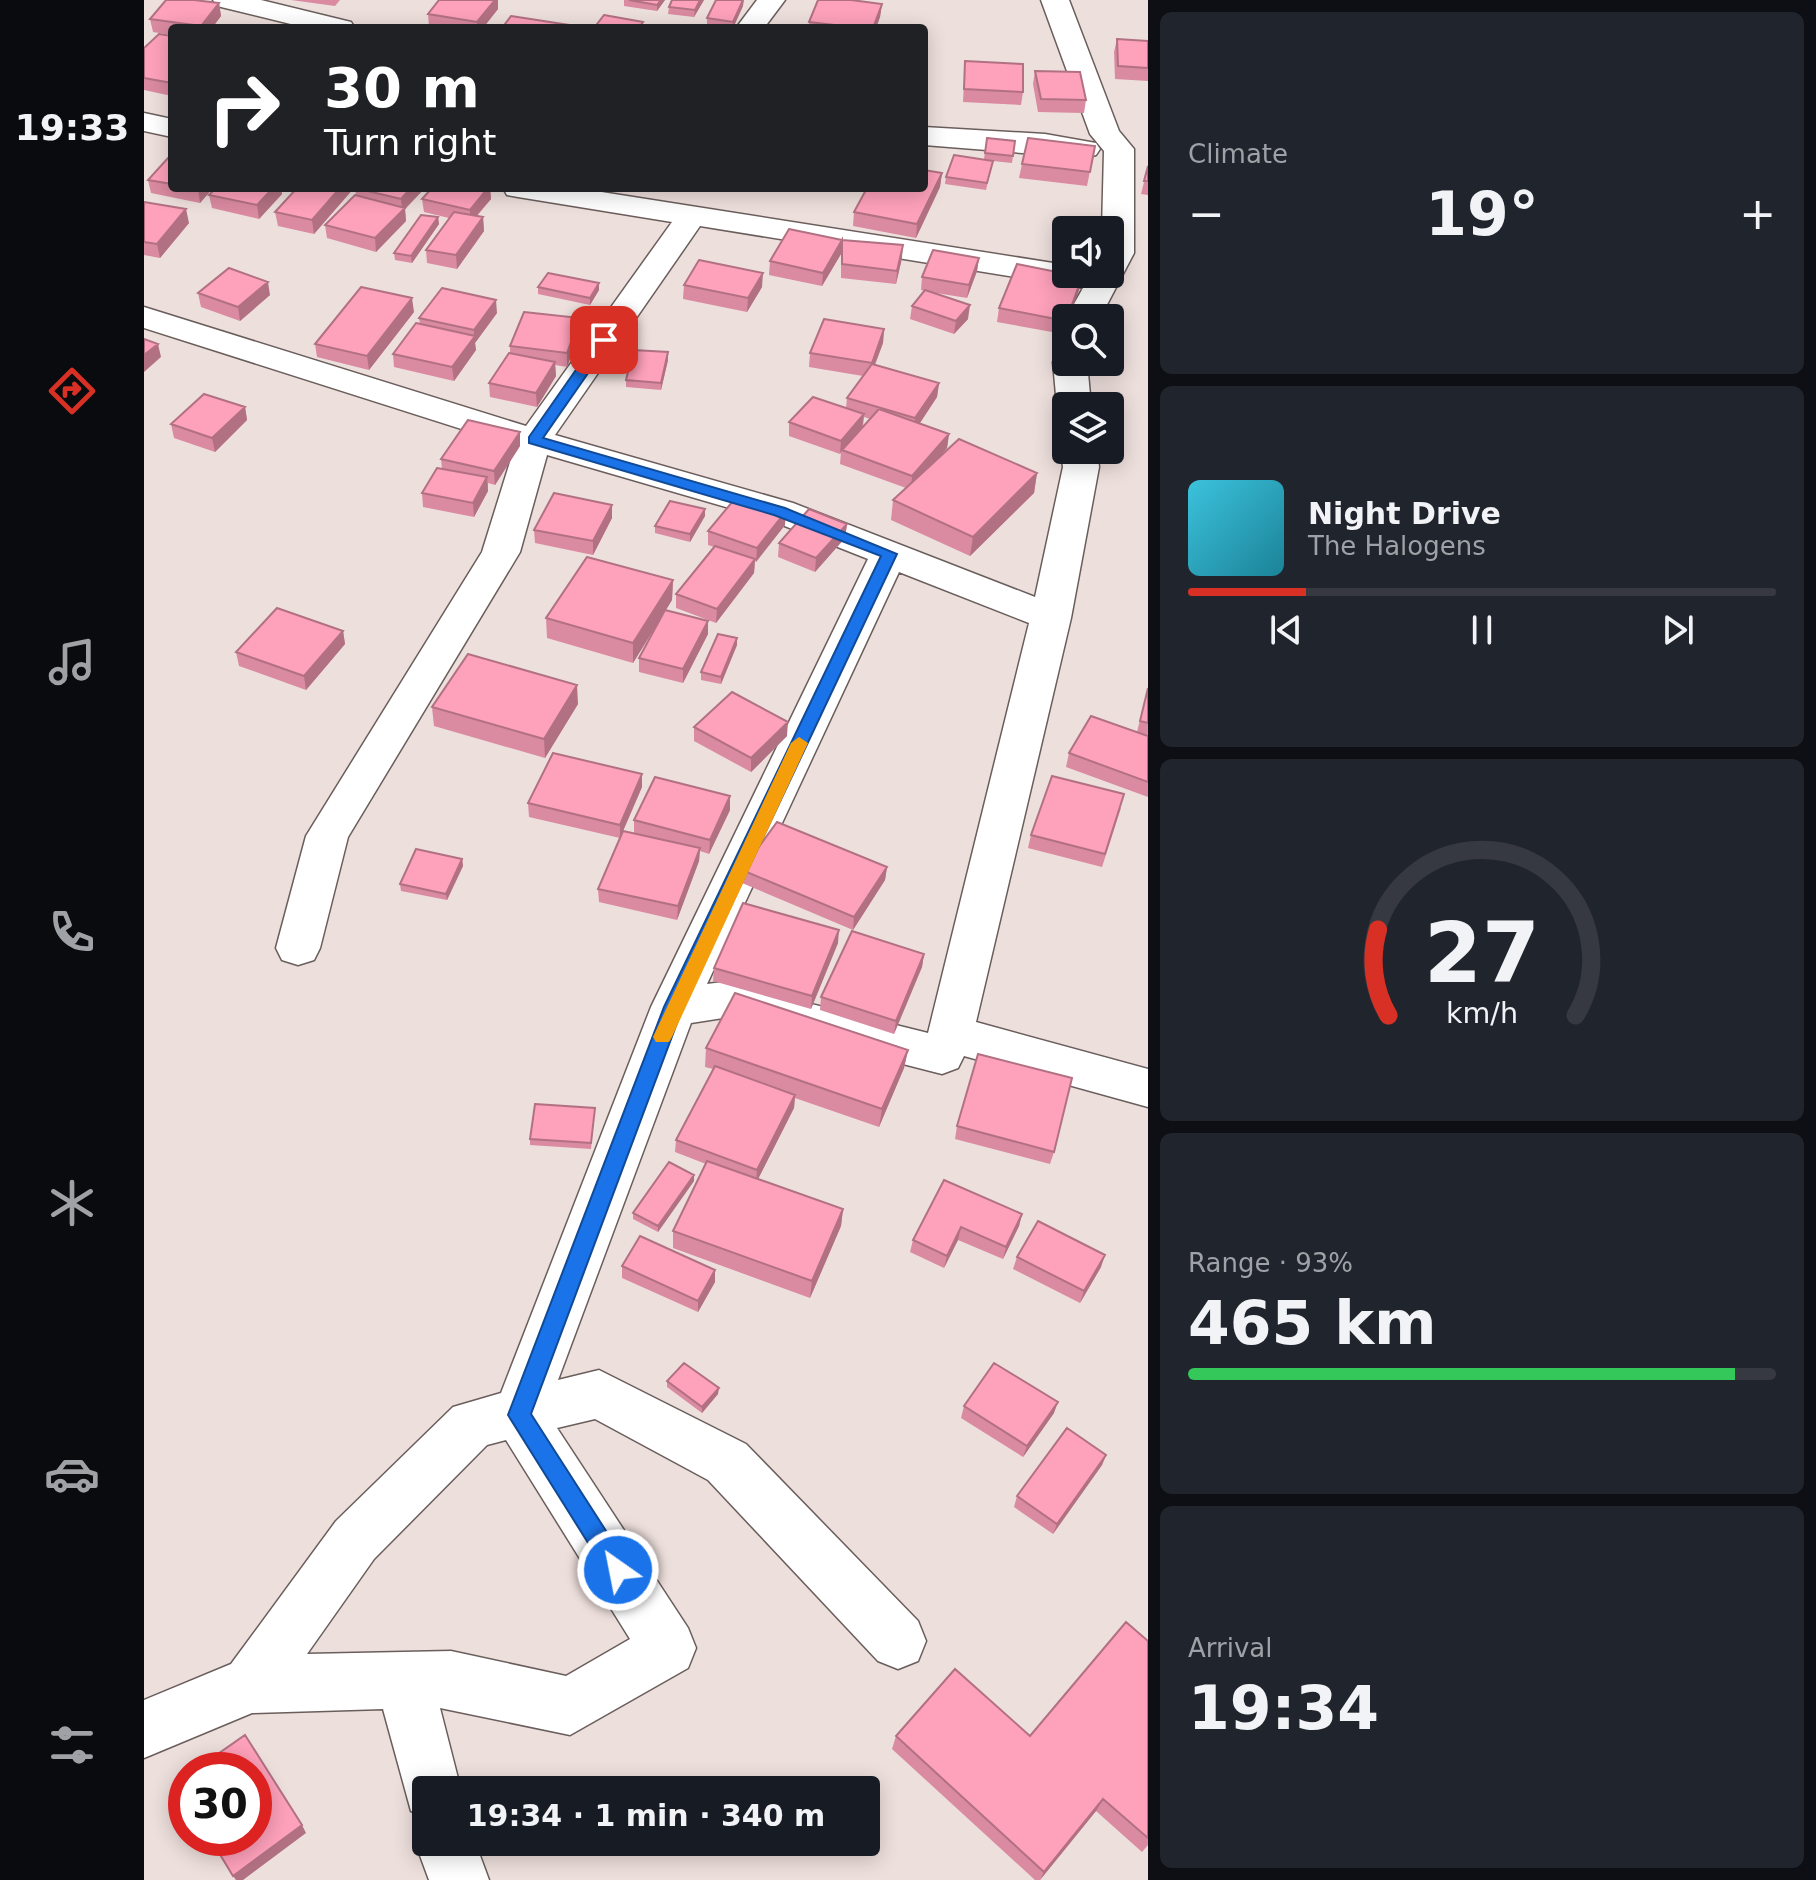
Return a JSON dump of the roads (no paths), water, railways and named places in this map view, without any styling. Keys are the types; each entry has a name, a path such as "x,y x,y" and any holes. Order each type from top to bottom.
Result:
{"street":[{"path":"227,0 325,24"},
{"path":"753,24 771,0"},
{"path":"1055,0 1105,134 1134,151"},
{"path":"144,122 168,127"},
{"path":"928,136 1134,151"},
{"path":"1124,216 1134,151"},
{"path":"554,192 671,205 1052,265"},
{"path":"298,948 327,836 501,552 534,440 671,205"},
{"path":"144,317 534,440 780,511 1052,618"},
{"path":"674,1007 723,1000 942,1055 951,1034 1008,784 1052,618 1081,464"},
{"path":"519,1415 674,1007 889,554"},
{"path":"951,1034 1148,1088"},
{"path":"251,1684 355,1540 472,1424 599,1394 727,1462 898,1641"},
{"path":"144,1729 251,1684 451,1679 570,1706 668,1648 519,1415"},
{"path":"404,1680 428,1776"},
{"path":"450,1856 459,1880"}]}
